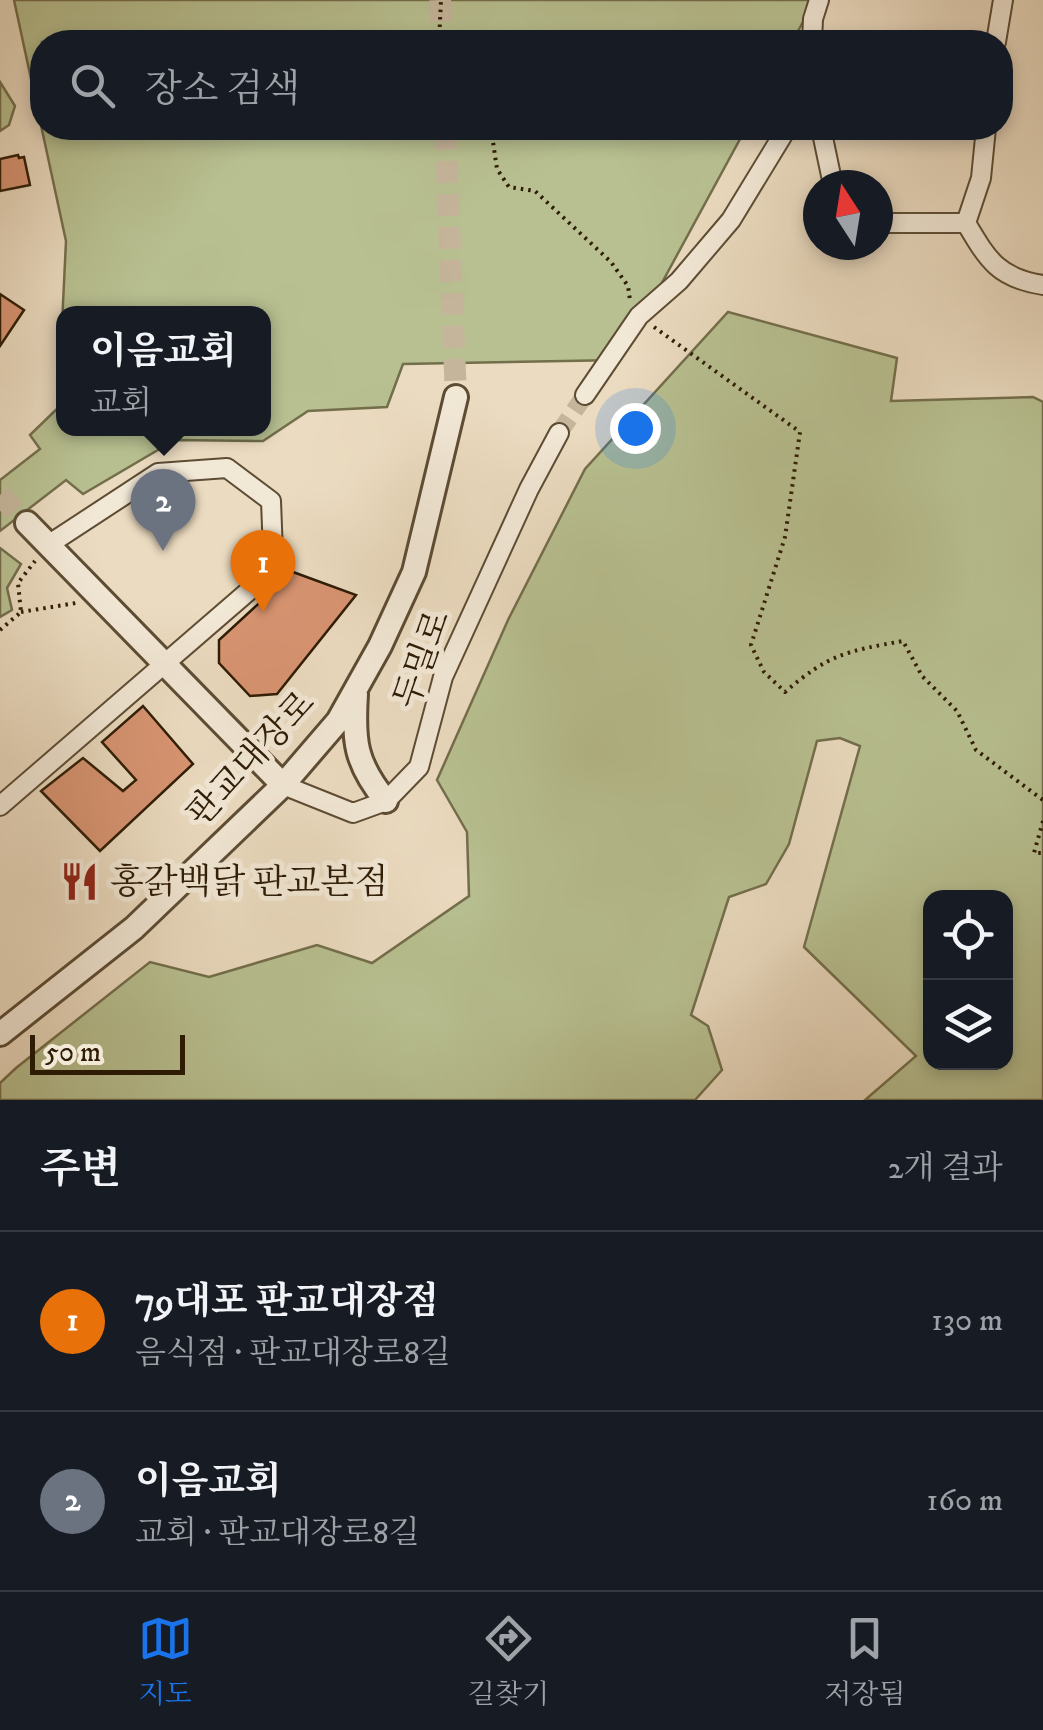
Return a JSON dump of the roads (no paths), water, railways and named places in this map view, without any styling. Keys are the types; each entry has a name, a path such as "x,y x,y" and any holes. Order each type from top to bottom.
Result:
{"street":[{"path":"812,30 820,0"},
{"path":"998,30 1002,0"},
{"path":"585,395 639,316 679,281 731,220 780,140"},
{"path":"824,140 830,170"},
{"path":"966,222 981,178 985,140"},
{"path":"893,222 966,222"},
{"path":"966,222 997,268 1016,281 1043,285"},
{"name":"판교대장로","path":"0,1034 134,928 283,785 338,721 380,646 414,572 456,397"},
{"name":"두밀로","path":"386,801 419,767 444,677 558,433"},
{"path":"0,806 251,589 274,553 272,500 227,468 158,473 48,545"},
{"path":"27,523 283,785 352,813 386,801 368,779 353,737 356,689"}],"tunnel":[{"path":"440,0 441,30"},
{"path":"445,140 456,397"},
{"path":"559,433 585,395"},
{"path":"0,495 27,523"}],"place":[{"name":"이음교회","path":"163,551"},
{"name":"79대포 판교대장점","path":"263,612"},
{"name":"홍갉백닭 판교본점","path":"80,881"}]}
